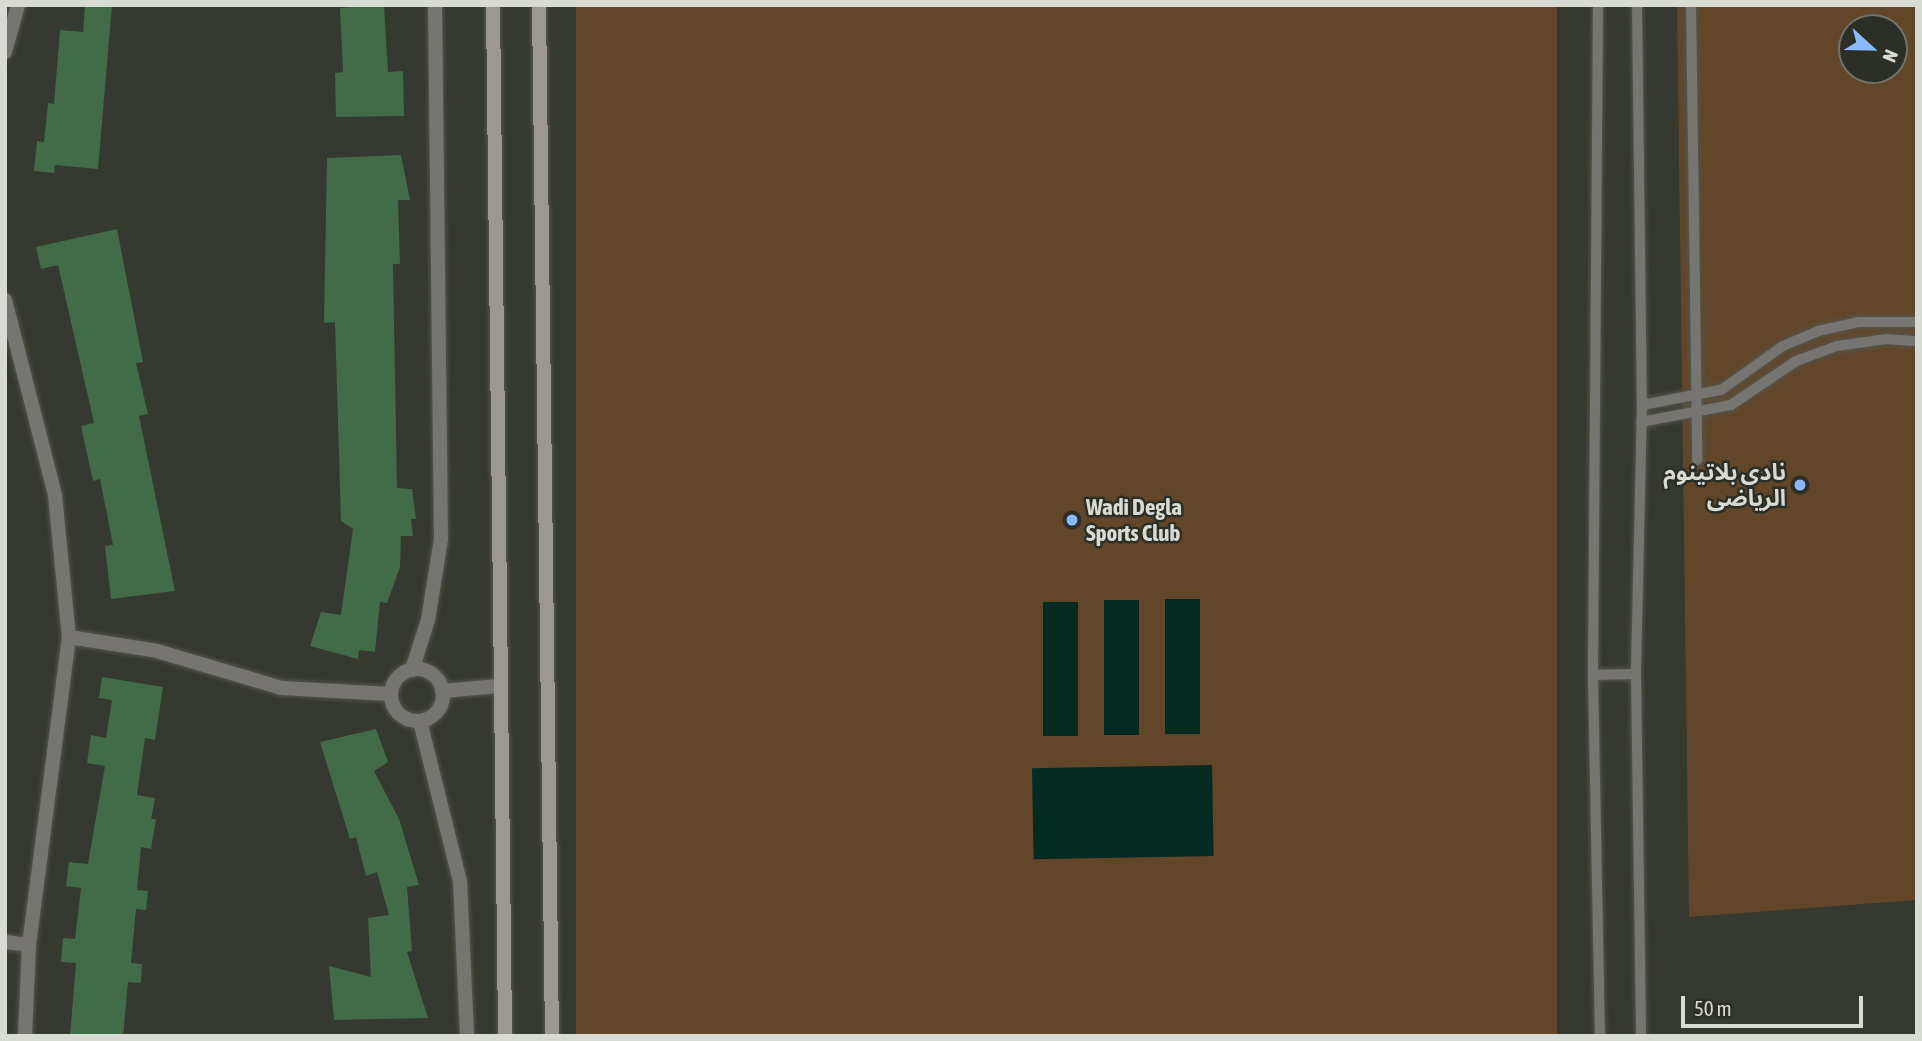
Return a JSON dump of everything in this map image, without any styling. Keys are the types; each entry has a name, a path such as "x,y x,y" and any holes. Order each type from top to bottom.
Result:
{"street":[{"path":"5,52 18,5"},
{"path":"412,670 428,620 441,539 435,5"},
{"path":"493,5 505,1036"},
{"path":"539,5 552,1036"},
{"path":"5,300 55,495 69,637 29,945 25,1036"},
{"path":"69,637 157,651 271,686 391,694"},
{"path":"412,670 428,672 442,691 439,708 420,721 399,714 391,694 398,678 412,670"},
{"path":"442,691 499,687"},
{"path":"420,721 457,860 467,1036"},
{"path":"5,942 29,945"}],"lane":[{"path":"1598,5 1593,675 1600,1036"},
{"path":"1637,5 1642,422 1636,674 1642,1036"},
{"path":"1691,5 1697,460"},
{"path":"1642,405 1695,399 1733,385 1783,346 1818,331 1859,321 1917,322"},
{"path":"1642,422 1696,414 1742,400 1779,371 1814,353 1861,341 1917,341"},
{"path":"1593,675 1636,674"}],"shaded area":[{"name":"Wadi Degla Sports Club","path":"576,5 1557,5 1557,1036 576,1036"},
{"name":"نادى بلاتينوم الرياضى","path":"1677,5 1917,5 1917,900 1689,917"}],"water":[{"path":"1165,599 1200,599 1200,734 1165,734"},
{"path":"1104,600 1139,600 1139,735 1104,735"},
{"path":"1043,602 1078,602 1078,736 1043,736"},
{"path":"1212,765 1214,856 1034,859 1032,768"}],"building":[{"path":"85,5 112,5 98,169 55,165 54,173 34,171 37,141 44,142 48,103 54,104 60,30 83,32"},
{"path":"384,5 388,72 403,71 404,116 336,117 335,73 343,72 340,8"},
{"path":"401,155 410,200 398,200 400,264 393,264 397,488 412,489 416,519 411,519 413,536 401,536 400,567 387,603 380,602 375,652 359,650 358,659 310,646 321,612 341,615 353,529 341,521 335,322 324,323 327,158"},
{"path":"117,229 143,362 136,363 148,414 139,416 175,591 111,599 105,546 113,545 100,479 93,481 81,426 94,423 58,265 41,269 36,247"},
{"path":"102,677 163,687 155,740 145,738 137,795 155,798 151,819 156,819 151,849 141,847 137,890 148,891 146,910 136,909 131,963 142,964 141,983 128,982 123,1036 70,1036 76,963 61,962 63,938 75,939 81,888 66,886 69,862 88,864 105,766 87,763 91,735 106,738 112,700 99,698"},
{"path":"376,729 388,762 374,771 399,819 419,885 407,887 412,951 407,952 428,1018 334,1020 329,966 371,977 368,918 389,915 377,872 366,876 356,837 350,839 320,742"}],"place":[{"name":"نادى بلاتينوم الرياضى","path":"1800,485"},
{"name":"Wadi Degla Sports Club","path":"1072,520"}]}
